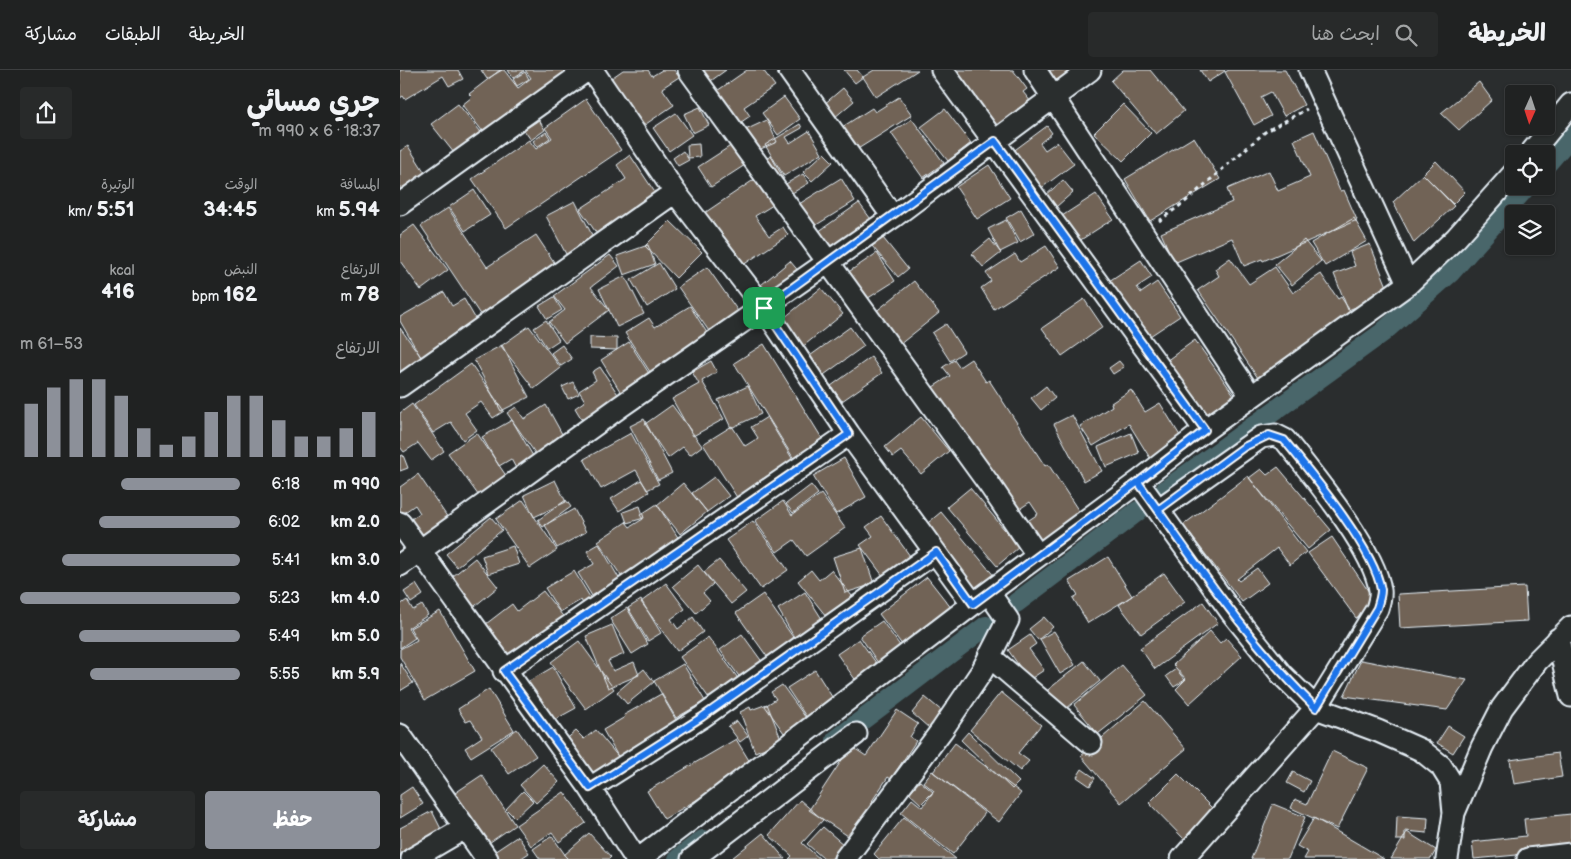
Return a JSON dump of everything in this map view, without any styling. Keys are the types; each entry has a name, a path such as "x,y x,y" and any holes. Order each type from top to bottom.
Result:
{"street":[{"path":"400,204 587,70"},
{"path":"592,70 675,192 764,308 849,434 936,552 981,599 1008,620 982,671 942,730 845,859"},
{"path":"689,70 1038,556"},
{"path":"789,70 893,217"},
{"path":"942,70 1205,430"},
{"path":"1035,70 1144,231 1251,396"},
{"path":"400,566 621,406 893,217 1090,70"},
{"path":"1310,70 1408,284"},
{"path":"1537,145 1571,104"},
{"path":"400,524 590,788 638,859 1205,430 1408,284 1456,238 1505,183"},
{"path":"400,386 675,192"},
{"path":"504,671 849,434"},
{"path":"1158,510 1261,437 1275,435 1290,446 1355,534 1376,574 1381,590 1377,608 1316,708 1182,859"},
{"path":"1138,482 1232,613 1282,675 1316,708 1378,731 1421,750 1441,766 1451,782 1454,813 1447,859"},
{"path":"590,788 702,717 936,552"},
{"path":"1454,813 1482,747 1502,708 1537,661 1564,633"},
{"path":"1564,633 1571,696"},
{"path":"989,656 1091,743"},
{"path":"692,859 856,734"},
{"path":"400,735 487,859"},
{"path":"412,859 465,828"},
{"path":"1528,859 1571,854"}],"path":[{"path":"1144,231 1186,201 1265,132 1324,100"}],"building":[{"path":"400,70 458,70 463,79 449,86 443,76 405,99 403,96 400,98"},
{"path":"481,70 502,70 487,79"},
{"path":"500,70 504,70 518,88 531,78 525,70 566,70 572,77 487,137 462,105 472,97 469,94"},
{"path":"508,70 523,70 524,71 513,78"},
{"path":"623,70 648,70 652,76 662,70 674,70 679,77 662,88 674,105 643,126 610,79"},
{"path":"687,70 726,70 701,88"},
{"path":"747,70 763,70 775,86 744,107 750,116 737,125 714,93"},
{"path":"844,70 857,70 863,77 855,83"},
{"path":"874,70 918,70 876,97 863,77"},
{"path":"954,70 1013,70 1027,89 1023,92 1031,102 997,127"},
{"path":"1049,70 1073,70 1056,81"},
{"path":"1123,70 1150,70 1184,111 1156,134 1111,81"},
{"path":"1200,70 1224,70 1225,71 1208,82"},
{"path":"1229,70 1285,70 1304,105 1284,116 1271,92 1261,97 1271,116 1254,125 1225,72"},
{"path":"525,72 529,79 517,86 513,79"},
{"path":"1479,82 1492,100 1459,130 1441,113"},
{"path":"843,88 854,101 834,118 823,105"},
{"path":"784,97 800,119 778,135 762,113"},
{"path":"899,97 912,115 853,152 839,129 872,108 875,112"},
{"path":"586,99 621,150 506,228 472,179 529,140 536,149 552,138 545,128"},
{"path":"458,104 485,137 458,158 431,124"},
{"path":"1123,104 1151,133 1123,161 1094,133"},
{"path":"700,107 709,125 693,133 684,114"},
{"path":"945,109 971,143 948,161 921,127"},
{"path":"676,113 692,135 669,151 653,128"},
{"path":"912,119 944,163 923,178 891,133"},
{"path":"539,120 545,130 531,140 524,130"},
{"path":"767,120 777,142 749,154 739,133"},
{"path":"800,124 802,128 786,137 790,143 809,131 822,153 784,176 765,145"},
{"path":"1047,126 1052,133 1040,143 1045,150 1057,142 1074,164 1040,189 1012,152"},
{"path":"1314,131 1340,191 1344,190 1357,220 1263,261 1262,259 1244,266 1232,238 1174,263 1161,233 1232,202 1227,189 1269,171 1278,191 1310,177 1294,140"},
{"path":"546,132 550,138 537,147 533,141"},
{"path":"1194,137 1220,179 1150,221 1125,179"},
{"path":"699,144 700,157 688,158 687,145"},
{"path":"732,145 745,165 711,187 698,167"},
{"path":"408,146 429,179 400,197 400,151"},
{"path":"683,151 689,160 678,166 673,158"},
{"path":"824,153 833,162 812,181 803,172"},
{"path":"630,155 658,197 599,237 580,209 626,179 617,165"},
{"path":"771,156 784,179 772,185 760,162"},
{"path":"1436,161 1465,192 1453,204 1423,174"},
{"path":"989,165 1010,198 977,219 956,187"},
{"path":"803,174 809,183 782,199 777,189"},
{"path":"1423,174 1454,206 1414,243 1393,202"},
{"path":"841,178 855,201 813,227 799,204"},
{"path":"755,179 773,205 755,216 769,236 783,227 788,235 740,267 703,214"},
{"path":"1063,180 1073,192 1056,207 1045,196"},
{"path":"474,190 490,215 465,231 449,207"},
{"path":"1096,194 1113,219 1079,241 1062,216"},
{"path":"575,201 595,241 567,256 546,216"},
{"path":"859,203 876,226 832,258 815,234"},
{"path":"448,208 487,267 536,235 558,268 483,319 421,226"},
{"path":"1021,209 1035,233 1020,242 1006,218"},
{"path":"1354,218 1367,241 1325,266 1311,243"},
{"path":"1006,220 1018,243 1000,252 988,229"},
{"path":"670,221 702,252 676,278 645,246"},
{"path":"414,225 448,270 421,290 400,261 400,235"},
{"path":"883,238 908,269 898,277 872,246"},
{"path":"990,239 1001,253 983,267 972,254"},
{"path":"1304,240 1321,261 1292,285 1275,264"},
{"path":"1370,244 1390,294 1348,310 1334,274 1355,266 1350,252"},
{"path":"648,245 655,264 624,275 617,256"},
{"path":"1046,246 1060,267 994,309 981,288 991,281 986,273 1015,254 1020,262"},
{"path":"877,253 895,281 862,302 844,275"},
{"path":"610,255 619,266 591,287 609,310 565,343 549,322 565,310 554,296"},
{"path":"1230,258 1249,284 1275,267 1293,293 1321,274 1338,299 1341,297 1354,317 1260,381 1198,290 1219,276 1215,269"},
{"path":"1141,260 1152,277 1137,287 1141,293 1157,282 1180,316 1147,338 1109,281"},
{"path":"790,261 800,273 765,300 756,289"},
{"path":"659,263 675,289 647,307 631,280"},
{"path":"707,267 740,314 711,334 678,287"},
{"path":"625,276 644,314 617,327 599,289"},
{"path":"914,281 939,313 894,349 869,317"},
{"path":"821,288 843,314 801,348 779,322"},
{"path":"444,292 452,306 464,299 481,328 423,361 400,321 400,317"},
{"path":"554,297 562,310 547,319 539,306"},
{"path":"1084,299 1103,327 1062,356 1042,328"},
{"path":"690,306 711,339 652,375 625,333 649,318 655,327"},
{"path":"546,320 559,340 547,348 534,328"},
{"path":"946,324 964,352 950,361 932,333"},
{"path":"529,326 561,368 534,389 501,346"},
{"path":"850,327 864,346 821,377 807,358"},
{"path":"400,328 422,358 405,369 400,379"},
{"path":"590,337 617,338 617,350 590,349"},
{"path":"1195,340 1237,399 1208,419 1166,361"},
{"path":"629,342 652,378 623,396 601,360"},
{"path":"764,344 823,440 794,459 734,363"},
{"path":"502,345 529,397 501,411 474,360"},
{"path":"562,345 572,359 561,366 551,353"},
{"path":"871,357 882,373 842,401 831,386"},
{"path":"971,359 986,382 989,380 1045,466 1048,464 1082,516 1037,546 1023,524 1038,514 1030,502 1015,512 930,389 950,376 943,367 954,360 959,367"},
{"path":"711,361 717,372 702,381 724,419 693,436 672,399 699,384 692,372"},
{"path":"1119,361 1124,367 1113,374 1109,368"},
{"path":"471,364 504,411 493,418 481,402 465,413 477,430 463,440 451,422 433,433 414,405"},
{"path":"600,367 625,405 587,428 575,408 585,401 579,391 596,380 592,372"},
{"path":"573,382 579,394 568,399 562,387"},
{"path":"748,386 761,414 731,428 718,400"},
{"path":"1046,386 1055,398 1041,410 1031,398"},
{"path":"1131,390 1145,412 1160,403 1182,439 1150,458 1129,424 1093,446 1080,426 1112,406 1111,403"},
{"path":"412,404 444,451 431,460 418,443 404,452 400,447 400,413"},
{"path":"546,405 567,443 540,460 507,413 516,407 524,419"},
{"path":"672,405 702,446 690,455 683,447 668,458 645,424"},
{"path":"1072,415 1102,471 1084,481 1054,424"},
{"path":"767,417 795,463 738,499 703,444 732,426 745,446 758,438 751,427"},
{"path":"921,417 949,451 921,474 901,451 893,457 885,447"},
{"path":"644,419 672,473 658,480 630,426"},
{"path":"512,420 536,461 518,472 511,459 499,466 482,437"},
{"path":"477,433 509,480 481,499 448,453"},
{"path":"631,433 659,484 647,490 636,470 601,489 584,459"},
{"path":"1131,433 1139,453 1106,467 1098,447"},
{"path":"403,455 408,468 400,471 400,456"},
{"path":"844,458 866,497 836,514 813,476"},
{"path":"1278,467 1331,530 1308,549 1249,478 1261,469 1267,475"},
{"path":"418,474 448,518 419,537 408,521 420,513 415,505 402,514 400,511 400,487"},
{"path":"1248,476 1306,552 1290,565 1277,548 1237,579 1239,581 1257,568 1268,583 1242,602 1183,525"},
{"path":"714,477 729,496 707,512 692,493"},
{"path":"555,480 566,502 534,517 524,495"},
{"path":"641,480 649,492 619,511 611,499"},
{"path":"683,483 707,512 680,534 657,505"},
{"path":"811,485 818,494 793,513 786,504"},
{"path":"970,488 1019,547 997,566 947,507"},
{"path":"821,494 845,528 806,556 794,540 777,552 755,521 783,501 792,515"},
{"path":"523,500 557,550 530,568 496,519"},
{"path":"566,500 571,507 543,527 538,520"},
{"path":"657,504 679,539 623,579 598,541 626,522 630,527 643,519 640,515"},
{"path":"640,506 644,518 627,523 623,512"},
{"path":"574,509 586,532 557,548 545,525"},
{"path":"941,512 995,577 978,592 923,527"},
{"path":"881,516 910,556 883,576 860,545 873,536 866,527"},
{"path":"491,517 502,530 457,567 446,554"},
{"path":"753,521 788,570 761,589 726,540"},
{"path":"1332,537 1377,604 1356,618 1308,553"},
{"path":"599,544 620,580 592,596 578,573 594,564 587,551"},
{"path":"513,546 519,564 488,574 482,556"},
{"path":"862,548 874,584 845,593 833,557"},
{"path":"1108,557 1132,596 1088,623 1073,598 1078,595 1069,581"},
{"path":"475,558 498,587 470,610 447,581"},
{"path":"719,560 746,592 731,604 704,572"},
{"path":"698,565 713,584 703,593 710,601 696,613 673,586"},
{"path":"811,570 819,580 831,570 852,596 826,616 798,581"},
{"path":"574,571 593,602 585,607 581,600 560,612 545,588"},
{"path":"1164,573 1185,602 1141,634 1119,605"},
{"path":"927,577 952,609 903,646 879,614"},
{"path":"666,583 685,609 671,619 678,629 693,617 703,632 677,651 641,602"},
{"path":"416,584 423,595 411,603 404,592"},
{"path":"1525,587 1527,621 1400,628 1398,594"},
{"path":"543,591 566,620 510,664 482,627 512,604 517,611"},
{"path":"805,592 822,619 794,637 778,609"},
{"path":"763,594 795,640 768,658 736,613"},
{"path":"407,600 413,610 422,605 428,615 408,628 415,638 400,648 400,605"},
{"path":"641,600 661,633 648,641 628,608"},
{"path":"1203,602 1218,623 1155,669 1140,648"},
{"path":"627,608 648,644 632,654 610,619"},
{"path":"440,611 475,671 425,700 400,657 400,649 417,640 410,628"},
{"path":"1044,617 1053,627 1038,640 1029,629"},
{"path":"882,621 901,647 878,663 860,636"},
{"path":"612,625 624,654 608,661 613,671 634,662 639,675 608,688 586,636"},
{"path":"1054,631 1075,665 1060,674 1040,639"},
{"path":"1210,631 1220,643 1226,638 1242,656 1189,704 1176,689 1186,679 1173,665"},
{"path":"742,634 763,663 741,679 720,650"},
{"path":"1030,635 1036,644 1029,649 1044,670 1029,680 1008,650"},
{"path":"708,637 740,681 711,701 680,657"},
{"path":"859,639 879,667 857,682 837,654"},
{"path":"579,641 614,689 586,709 551,662"},
{"path":"1361,660 1467,680 1447,710 1344,696"},
{"path":"1084,661 1100,681 1061,713 1044,693"},
{"path":"400,663 413,683 400,691"},
{"path":"683,664 705,701 676,718 654,681"},
{"path":"1122,665 1147,695 1098,734 1074,705"},
{"path":"553,667 576,708 547,724 524,684"},
{"path":"644,669 654,682 627,704 617,692"},
{"path":"1176,669 1185,680 1174,687 1166,676"},
{"path":"815,670 834,700 807,718 787,688"},
{"path":"782,685 806,718 784,733 765,706 776,699 771,692"},
{"path":"489,689 514,730 471,757 465,748 482,737 471,720 466,722 458,709"},
{"path":"1001,692 1041,725 1018,753 1029,761 1020,771 970,730"},
{"path":"661,694 679,725 620,760 603,730 625,717 624,715"},
{"path":"925,697 943,712 929,728 912,713"},
{"path":"1145,701 1186,749 1121,803 1081,756"},
{"path":"767,704 782,741 755,752 740,712 750,707 751,710"},
{"path":"897,710 918,724 910,737 916,741 891,779 888,777 872,801 874,803 851,838 809,810 851,746 866,756"},
{"path":"737,721 748,736 740,742 728,726"},
{"path":"1448,726 1464,736 1453,753 1437,743"},
{"path":"517,729 536,756 509,774 491,748"},
{"path":"596,730 621,760 596,780 564,741 576,731 584,739"},
{"path":"968,732 1019,782 1012,789 961,740"},
{"path":"736,739 753,767 664,819 647,791"},
{"path":"955,743 1021,793 999,822 933,772"},
{"path":"1332,751 1368,768 1337,829 1291,808 1295,799 1307,804"},
{"path":"1558,753 1562,777 1514,784 1510,760"},
{"path":"543,764 559,782 536,803 520,785"},
{"path":"1082,769 1095,778 1090,786 1077,777"},
{"path":"932,771 985,813 953,854 901,813 912,799 922,807 934,791 923,782"},
{"path":"1293,772 1310,781 1304,792 1287,783"},
{"path":"1178,774 1215,811 1185,840 1149,803"},
{"path":"482,775 515,825 483,847 449,797"},
{"path":"920,781 933,792 921,804 909,793"},
{"path":"412,787 423,804 400,818 400,795"},
{"path":"523,791 533,801 515,818 506,809"},
{"path":"564,792 586,823 559,842 552,832 531,846 516,825"},
{"path":"800,800 823,820 802,843 820,859 789,859 792,856 769,835"},
{"path":"1273,804 1305,817 1288,859 1251,859"},
{"path":"432,811 447,841 412,859 400,859 400,828"},
{"path":"1571,814 1571,850 1474,859 1472,842 1526,836 1524,819"},
{"path":"1397,816 1428,818 1427,833 1405,831 1405,840 1396,840"},
{"path":"904,817 956,859 879,859 874,854"},
{"path":"1314,818 1384,859 1304,859 1308,852 1297,846"},
{"path":"823,827 844,845 831,859 824,859 807,844"},
{"path":"1407,832 1436,850 1431,859 1391,859"},
{"path":"589,833 611,857 609,859 568,859 564,855"},
{"path":"763,833 785,859 732,858"},
{"path":"518,836 529,853 520,859 498,859 494,852"},
{"path":"552,836 568,859 540,859 533,849"}],"waterway":[{"path":"1555,155 1571,136"},
{"path":"1164,491 1382,333 1450,273 1519,195"},
{"path":"1016,603 1138,511"},
{"path":"836,740 986,626"},
{"path":"678,859 703,840"}],"route":[{"path":"764,308 849,434 504,671 590,788 702,717 936,552 973,604 1138,482 1158,510 1244,447 1261,437 1269,435 1275,435 1284,440 1355,534 1376,574 1381,590 1377,608 1316,708 1282,675 1232,613 1138,482 1205,430 995,141 893,217 764,308"}]}
